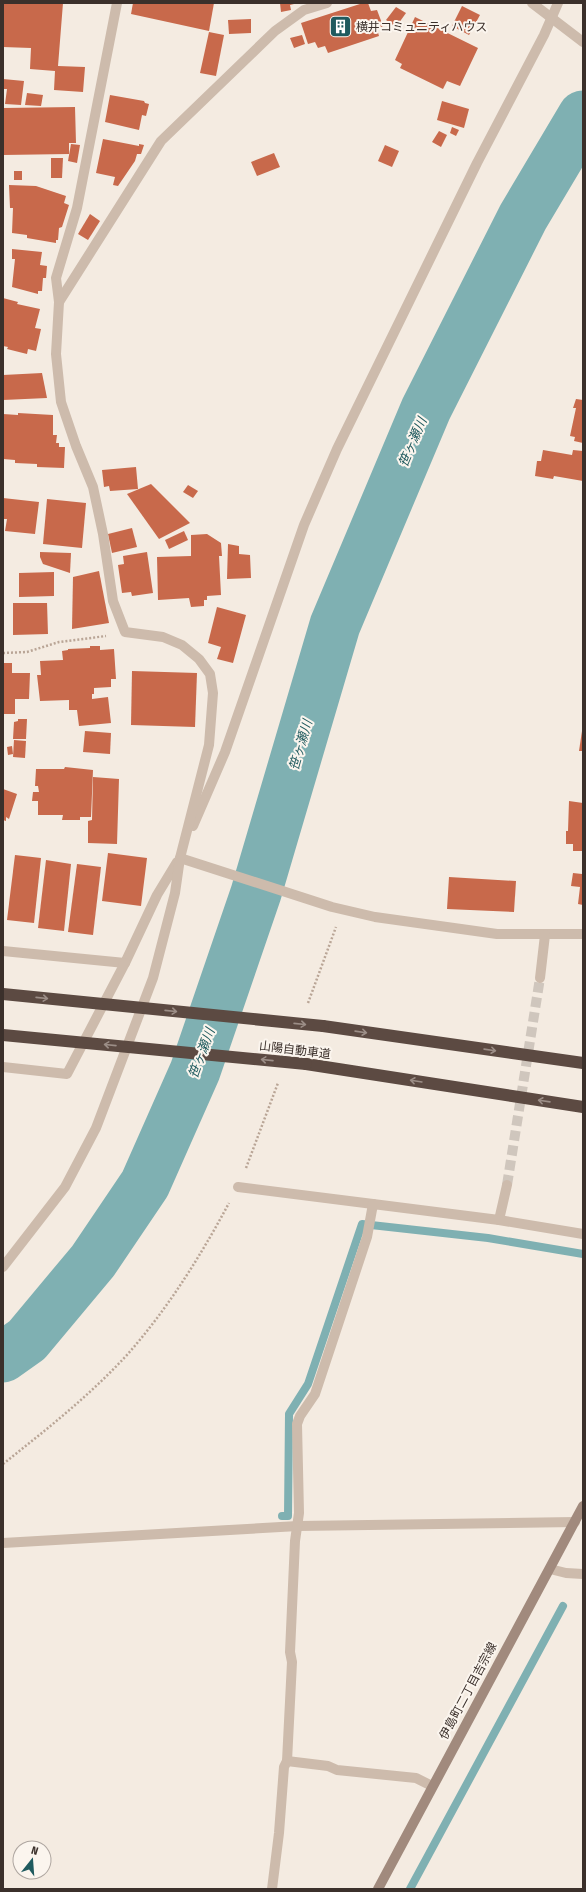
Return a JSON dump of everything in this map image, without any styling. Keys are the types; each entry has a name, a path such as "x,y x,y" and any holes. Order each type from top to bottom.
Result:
{"highway":[{"path":"3,994 322,1026 583,1063"},
{"name":"山陽自動車道","path":"3,1035 306,1064 583,1106"}],"street":[{"path":"3,1267 65,1187 96,1128 153,978 175,893 180,858 210,745 213,693 210,674 199,659 182,645 163,637 125,632 113,600 103,534 93,487 76,446 61,402 56,354 59,302 56,278 77,208 117,3"},
{"path":"59,302 162,141 276,31 304,10 327,3"},
{"path":"532,3 583,42"},
{"path":"3,1067 67,1074 125,963 157,895 180,858 225,752 304,525 337,449 477,163 558,3"},
{"path":"180,858 332,907 375,917 497,934 583,934"},
{"path":"540,978 545,935"},
{"path":"3,951 125,963"},
{"path":"499,1220 508,1185"},
{"path":"238,1187 499,1220 583,1234"},
{"path":"272,1889 279,1833 284,1767 287,1761 292,1662 290,1652 291,1620 295,1541 298,1526 298,1424 300,1416 315,1394 370,1225 373,1204"},
{"name":"伊島町二丁目吉宗線","path":"378,1889 583,1506"},
{"path":"3,1543 298,1526 575,1522"},
{"path":"550,1569 566,1573 583,1574"},
{"path":"287,1761 328,1766 337,1770 416,1778 432,1786"}],"path":[{"path":"3,653 27,652 59,642 109,636 125,632"},
{"path":"305,1010 343,910"},
{"path":"3,1464 71,1410 126,1356 174,1295 216,1227 238,1187 281,1076"}],"building":[{"path":"3,3 63,3 58,66 85,67 83,92 54,90 55,71 30,69 31,48 3,47"},
{"path":"133,3 214,3 209,31 131,14"},
{"path":"280,3 294,4 290,5 291,10 281,12"},
{"name":"横井コミュニティハウス","path":"363,3 368,3 371,11 377,10 383,26 377,29 379,36 328,53 325,46 318,48 315,42 308,44 301,23"},
{"path":"462,6 480,15 469,35 452,26"},
{"path":"396,7 406,13 396,27 386,20"},
{"path":"415,17 478,48 460,86 447,81 443,89 400,68 402,64 395,60"},
{"path":"251,19 251,33 229,34 228,20"},
{"path":"209,32 224,35 216,76 200,73"},
{"path":"302,35 305,44 294,48 290,38"},
{"path":"3,79 24,81 21,105 5,104 7,89 3,89"},
{"path":"27,93 43,95 41,106 25,105"},
{"path":"110,95 144,101 145,103 149,104 146,116 142,115 139,130 105,122"},
{"path":"442,101 469,109 464,128 437,120"},
{"path":"75,107 76,143 69,143 69,154 3,155 3,108"},
{"path":"452,127 459,130 456,136 450,133"},
{"path":"439,131 447,135 441,147 432,142"},
{"path":"103,139 139,146 139,144 144,145 141,154 137,154 135,161 118,186 113,185 115,177 96,173"},
{"path":"71,144 80,145 77,163 68,161"},
{"path":"385,145 399,151 392,167 378,161"},
{"path":"274,153 280,167 257,176 251,162"},
{"path":"51,158 63,158 62,178 51,178"},
{"path":"14,171 22,171 22,180 14,180"},
{"path":"9,185 36,186 66,196 64,203 69,205 62,227 59,228 58,240 56,240 56,243 27,238 27,235 12,233 13,208 10,208"},
{"path":"90,214 100,221 88,240 78,234"},
{"path":"12,249 42,252 40,265 47,266 46,278 43,278 42,291 38,291 38,294 12,287 15,259 12,259"},
{"path":"3,298 18,302 17,304 40,309 35,328 41,329 36,351 28,349 27,354 7,349 8,347 3,346"},
{"path":"42,373 47,398 3,400 3,375"},
{"path":"576,399 583,400 583,443 574,441 575,437 570,436 576,408 573,408"},
{"path":"18,413 53,415 53,435 57,435 56,443 59,443 59,447 65,447 64,468 37,467 37,464 15,463 15,460 3,459 3,414 18,415"},
{"path":"543,450 572,455 573,450 583,451 583,481 554,476 553,479 535,476 537,461 541,461"},
{"path":"136,467 138,489 110,491 109,486 104,487 102,470"},
{"path":"151,484 190,523 159,539 127,494"},
{"path":"188,485 198,491 193,498 183,492"},
{"path":"3,498 39,502 35,534 5,531 7,519 3,519"},
{"path":"47,499 86,503 82,548 43,544"},
{"path":"132,528 137,547 112,553 108,534"},
{"path":"184,531 188,540 169,549 165,540"},
{"path":"207,534 221,543 222,556 219,556 221,595 207,596 207,600 204,600 204,606 191,607 189,598 158,600 157,557 191,556 191,535"},
{"path":"228,544 239,546 239,554 250,555 251,578 227,579"},
{"path":"40,552 71,553 70,573 43,564 40,557"},
{"path":"147,552 153,593 132,596 131,592 122,593 118,565 124,564 123,556"},
{"path":"99,571 109,623 72,629 73,577"},
{"path":"54,572 54,596 19,597 19,573"},
{"path":"13,603 47,603 48,634 13,635"},
{"path":"217,607 246,615 233,663 217,659 221,647 208,643"},
{"path":"90,646 100,646 100,650 114,649 116,679 111,679 111,687 94,688 94,694 92,694 92,699 108,697 111,723 79,726 77,710 69,710 69,700 40,701 37,675 41,675 40,661 63,660 62,651 68,649 90,648"},
{"path":"3,663 12,663 12,673 30,673 29,699 15,699 15,714 3,714"},
{"path":"132,671 197,673 195,727 131,725"},
{"path":"18,719 27,719 26,739 13,739 14,722 18,721"},
{"path":"85,731 111,733 110,754 83,752"},
{"path":"582,731 583,751 579,751"},
{"path":"14,740 26,741 25,758 13,757"},
{"path":"12,746 13,754 8,755 7,747"},
{"path":"65,767 93,770 91,817 80,817 80,820 62,820 63,815 38,815 38,801 32,801 33,792 39,792 38,786 35,786 36,769 64,769"},
{"path":"93,777 119,779 117,844 88,843 88,821 92,820"},
{"path":"3,789 17,794 9,819 6,817 6,821 3,820"},
{"path":"569,801 583,803 583,851 573,851 573,844 566,844"},
{"path":"108,853 147,858 141,906 102,901"},
{"path":"15,855 41,858 34,923 7,920"},
{"path":"46,860 71,864 64,931 38,928"},
{"path":"77,864 101,867 93,935 68,932"},
{"path":"582,871 583,905 578,904 580,887 571,886 573,873 582,874"},
{"path":"449,877 516,881 514,912 447,909"}],"waterway":[{"name":"笹ヶ瀬川","path":"3,1357 27,1340 93,1261 145,1184 195,1071 256,893 335,625 426,409 523,217 583,116"},
{"path":"282,1516 288,1516 289,1414 308,1384 362,1224 488,1238 583,1254"},
{"path":"410,1889 563,1606"}],"tunnel":[{"path":"507,1185 540,978"}],"place":[{"name":"横井コミュニティハウス","path":"341,27"}]}
